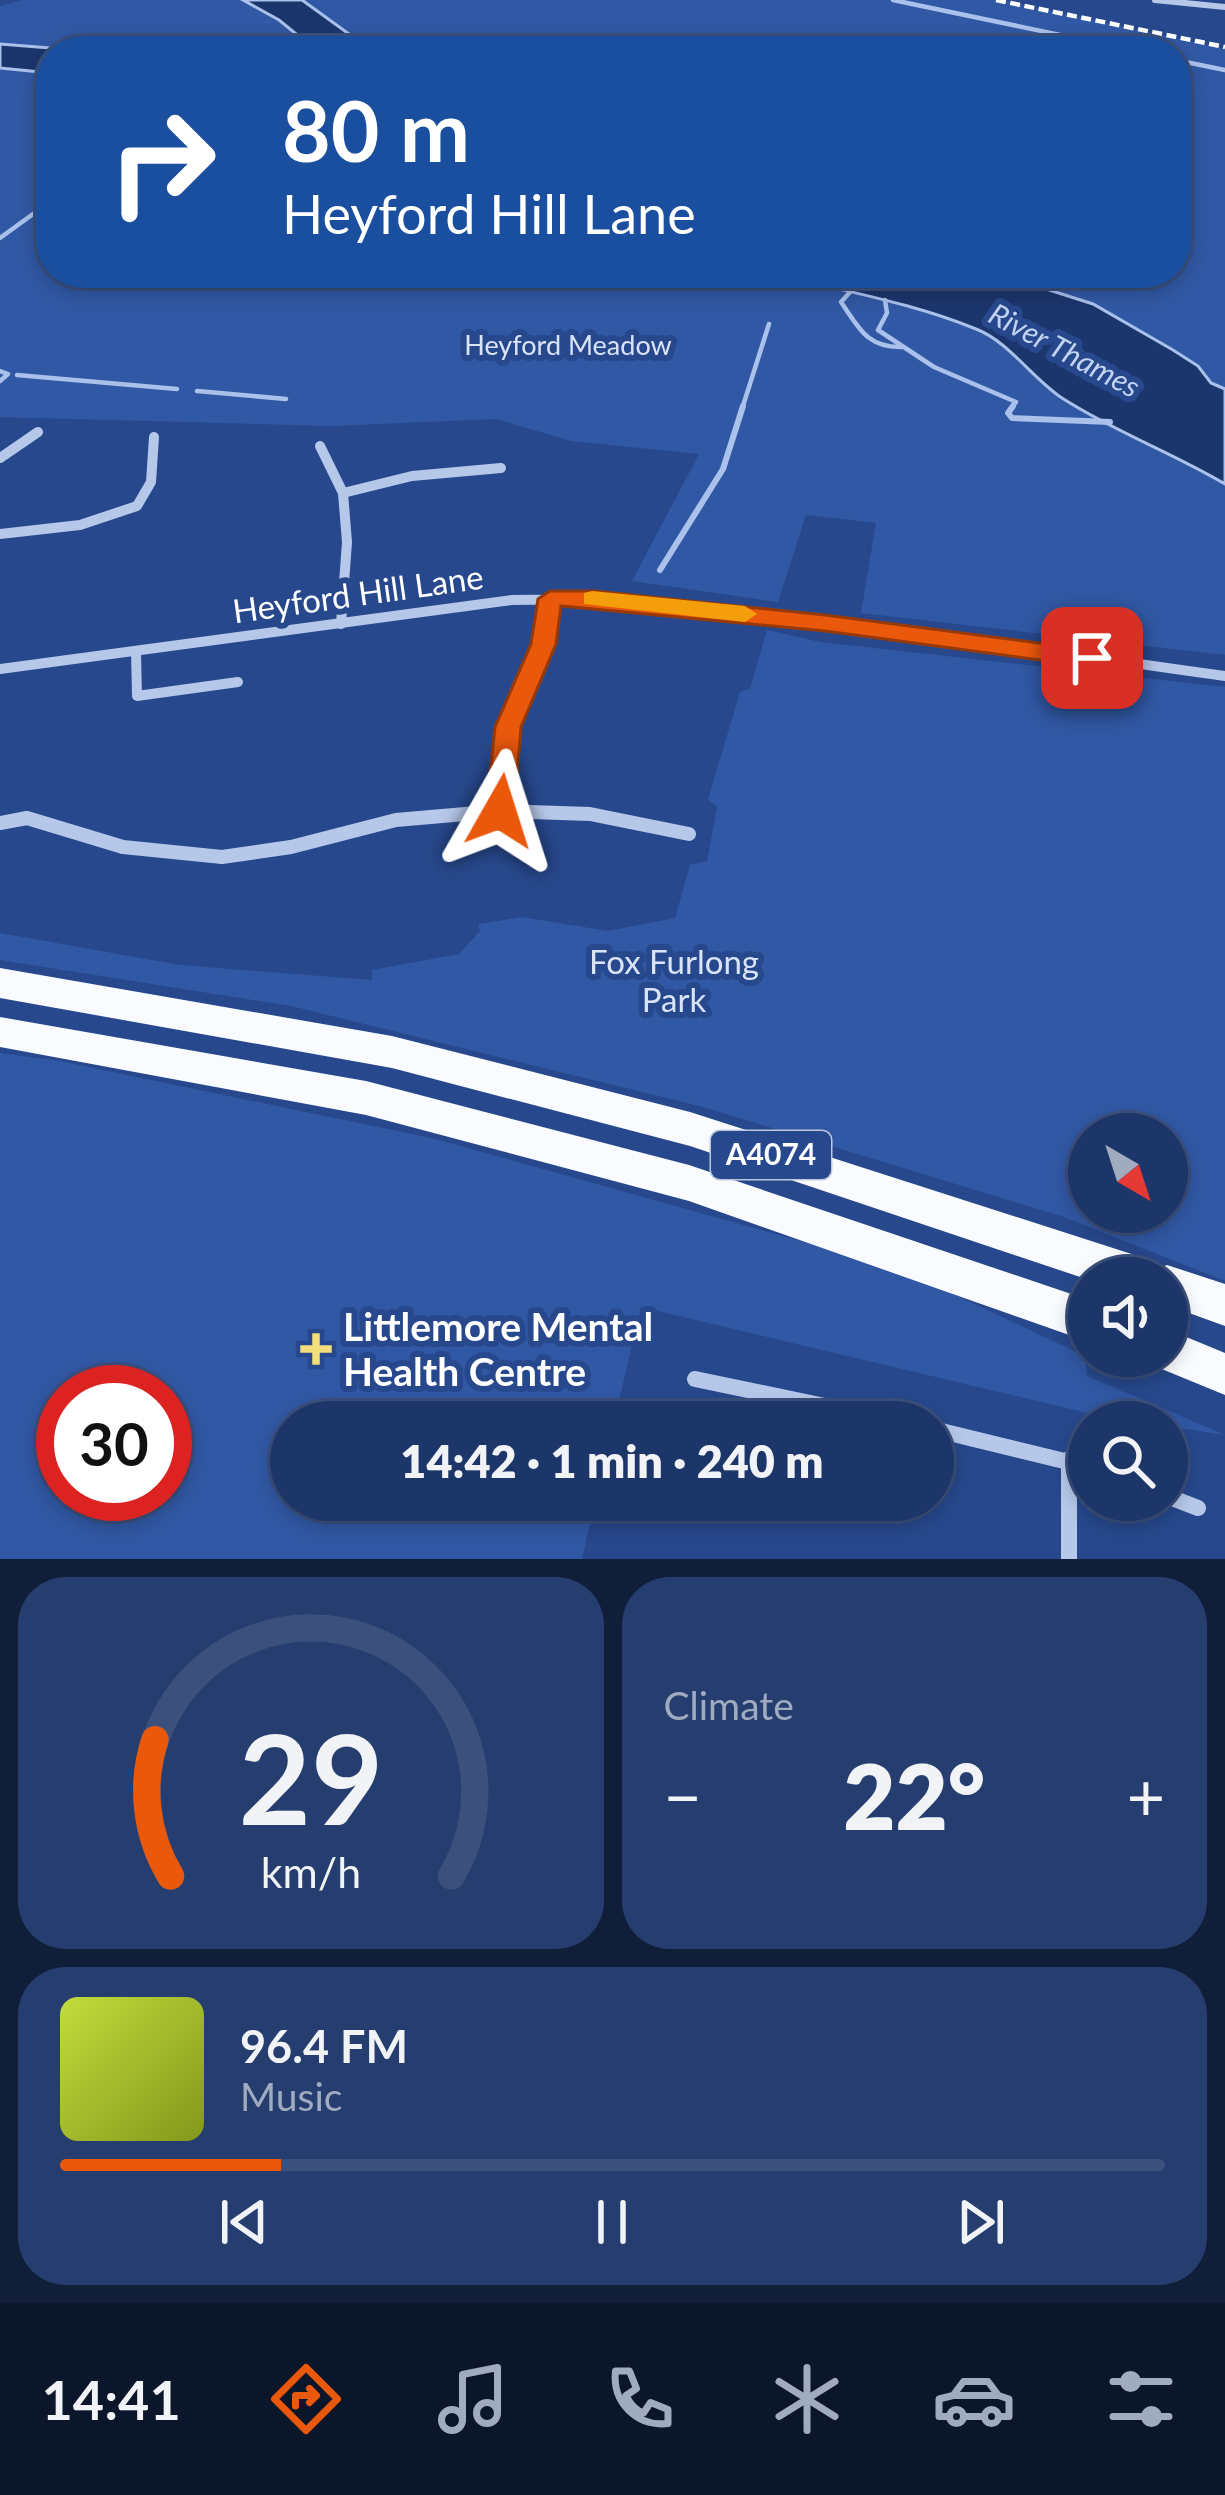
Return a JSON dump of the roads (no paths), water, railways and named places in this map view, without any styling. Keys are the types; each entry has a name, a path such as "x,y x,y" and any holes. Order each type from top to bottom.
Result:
{"main road":[{"name":"A4074","path":"0,983 392,1052 667,1123 1079,1257"},
{"name":"A4074","path":"0,1032 366,1098 666,1177 1068,1314"},
{"path":"1188,1359 1225,1374"}],"street":[{"path":"1155,0 1225,7"},
{"path":"0,458 38,432"},
{"path":"0,534 111,519 139,505 150,490 154,437"},
{"path":"320,446 343,493 351,530 342,572 341,625"},
{"path":"343,493 412,476 501,468"},
{"name":"Heyford Hill Lane","path":"0,669 550,599 595,598 1225,676"},
{"path":"500,811 508,727 543,644 550,599"},
{"path":"136,651 137,696 238,682"},
{"path":"0,823 27,818 123,847 222,857 291,847 396,820 500,811 590,814 689,834"},
{"path":"1195,1295 1225,1323"},
{"path":"695,1379 800,1401"},
{"path":"954,1434 1068,1459"},
{"path":"1188,1504 1198,1508"},
{"path":"1069,1521 1069,1559"}],"water":[{"path":"243,0 302,0 350,36 299,36"},
{"path":"0,44 36,47 36,72 0,68"},
{"name":"River Thames","path":"835,288 1043,288 1093,304 1198,366 1211,383 1225,389 1225,484 1062,398 988,335 901,304"}],"waterway":[{"path":"893,0 1065,36"},
{"path":"1191,63 1225,70"},
{"path":"0,238 36,212"},
{"path":"851,291 841,302 859,328 880,344 902,347"},
{"path":"885,300 887,313 878,330 934,367 1016,402 1011,409"},
{"path":"742,409 769,324"},
{"path":"0,371 8,374 0,381"},
{"path":"17,375 177,389"},
{"path":"197,391 286,399"},
{"path":"660,570 723,469 743,406"},
{"path":"1013,406 1008,413 1012,418 1110,422"}],"railway":[{"path":"996,0 1171,36"},
{"path":"1191,40 1225,47"}],"place":[{"name":"Littlemore Mental Health Centre","path":"316,1349"}],"park label":[{"name":"Heyford Meadow","path":"568,346"},
{"name":"Fox Furlong Park","path":"674,981"}]}
